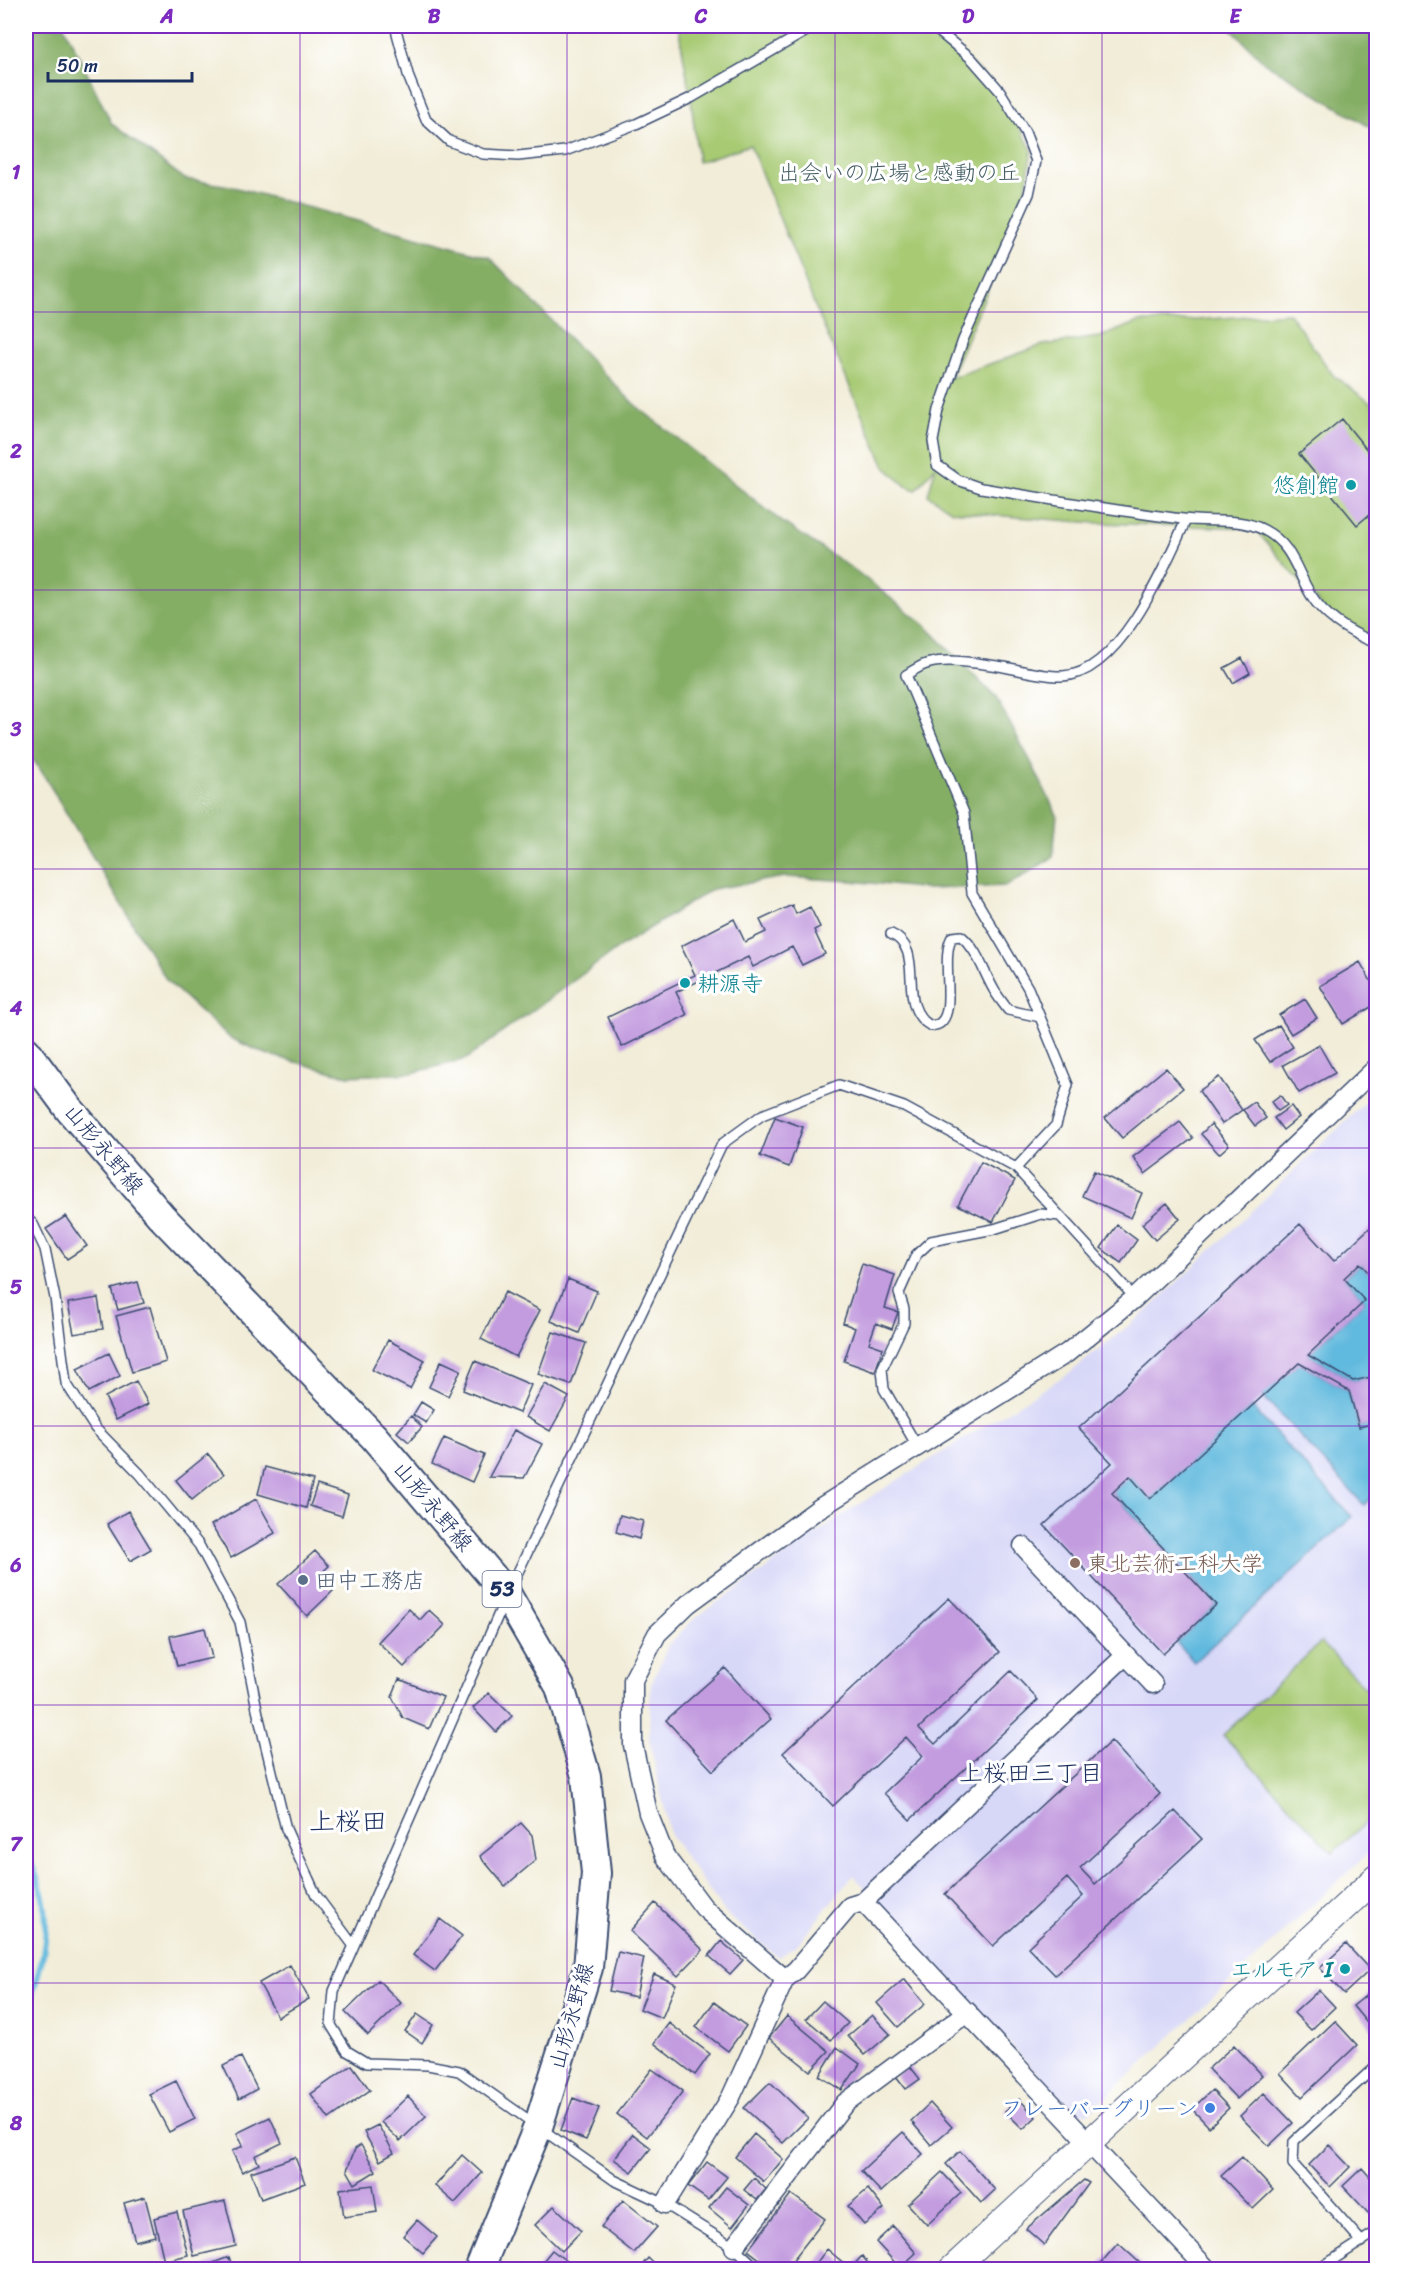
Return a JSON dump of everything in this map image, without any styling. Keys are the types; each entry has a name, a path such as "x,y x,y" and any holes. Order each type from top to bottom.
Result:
{"main road":[{"name":"山形永野線","path":"26,1051 69,1109 161,1216 374,1437 507,1595 560,1687 586,1776 596,1873 588,1968 538,2127 479,2270"}],"street":[{"path":"785,1979 704,1908 665,1856 648,1813 633,1745 633,1680 657,1634 688,1604 818,1509 1067,1353 1135,1298 1377,1068"},
{"path":"1023,1546 1153,1684"},
{"path":"665,2205 731,2097 785,1979 796,1970 850,1906 863,1902 1126,1655"},
{"path":"951,2270 1377,1878"},
{"path":"863,1902 1208,2270"},
{"path":"734,2247 845,2103 968,2012"}],"lane":[{"path":"395,26 409,78 426,120 449,141 483,154 518,156 565,151 636,124 691,98 815,26"},
{"path":"932,26 970,58 1000,91 1025,132 1036,161 1029,194 963,340 943,400 933,441 937,465 958,480 981,488 1186,520 1232,521 1263,530 1281,543 1297,564 1312,596 1335,622 1377,643"},
{"path":"1016,1168 1056,1125 1068,1085 1028,988 972,893 964,813 906,675 930,663 974,662 1062,676 1081,672 1106,654 1130,629 1158,581 1186,520"},
{"path":"891,934 898,937 906,949 911,998 922,1022 931,1026 941,1023 946,1015 949,943 952,937 961,936 970,943 994,990 1008,1010 1040,1017"},
{"path":"759,2270 734,2247 665,2205 614,2180 459,2071 429,2065 367,2063 347,2051 331,2025 334,1991 507,1595 722,1143 762,1115 839,1085 904,1107 1016,1168 1135,1298"},
{"path":"917,1446 884,1389 882,1369 904,1323 904,1309 899,1293 916,1255 931,1241 994,1229 1041,1214 1060,1216"},
{"path":"26,1218 33,1224 45,1249 55,1299 66,1383 95,1428 140,1474 199,1545 240,1622 258,1714 286,1830 316,1895 353,1945"},
{"path":"1362,2242 1293,2164 1294,2141 1377,2066"},
{"path":"1317,2270 1377,2232"}],"shaded area":[{"name":"東北芸術工科大学","path":"1376,1092 1376,1846 1089,2113 1074,2113 853,1875 796,1946 778,1957 726,1914 670,1835 649,1738 651,1685 668,1645 695,1618 853,1508 1072,1371 1148,1310"}],"green space":[{"path":"26,26 64,26 112,124 185,179 230,186 489,257 634,404 781,521 856,571 925,625 996,698 1057,815 1053,857 1007,886 929,889 785,877 712,889 620,947 466,1059 412,1073 348,1076 266,1054 230,1038 167,981 40,769 26,751"},
{"name":"出会いの広場と感動の丘","path":"678,26 931,26 1000,91 1032,150 1023,207 950,378 1043,345 1100,337 1139,322 1289,313 1333,375 1376,407 1376,640 1335,622 1254,528 1097,523 952,511 928,495 936,466 916,490 906,486 885,467 819,316 750,145 698,162 691,98"},
{"path":"1228,26 1376,26 1376,125 1368,126 1265,63"},
{"path":"1321,1642 1376,1699 1376,1813 1333,1853 1223,1735"}],"water":[{"path":"1361,1264 1376,1281 1376,1376 1353,1381 1308,1355 1365,1301 1344,1278"},
{"path":"1299,1363 1349,1391 1359,1427 1376,1423 1376,1493 1364,1505 1262,1395"},
{"path":"1251,1406 1352,1517 1194,1662 1176,1642 1216,1605 1112,1492 1130,1476 1150,1498"}],"building":[{"name":"悠創館","path":"1342,419 1376,461 1376,512 1375,510 1357,525 1299,454"},
{"path":"1242,658 1250,673 1233,683 1224,668"},
{"name":"耕源寺","path":"792,905 796,914 810,907 820,927 814,930 825,954 802,965 792,947 753,967 748,957 676,992 687,1015 622,1047 608,1017 695,975 681,946 734,919 745,942 766,932 760,920"},
{"path":"1360,962 1376,990 1376,1004 1343,1024 1320,986"},
{"path":"1305,999 1317,1018 1291,1034 1279,1015"},
{"path":"1279,1025 1293,1047 1270,1062 1255,1040"},
{"path":"1319,1045 1335,1073 1299,1093 1283,1065"},
{"path":"1166,1068 1183,1088 1122,1138 1105,1118"},
{"path":"1219,1077 1242,1110 1222,1124 1199,1091"},
{"path":"1280,1095 1287,1105 1278,1111 1271,1102"},
{"path":"1254,1102 1266,1118 1255,1126 1243,1110"},
{"path":"1291,1106 1299,1117 1283,1130 1274,1118"},
{"path":"775,1117 803,1127 789,1167 760,1156"},
{"path":"1180,1122 1193,1138 1145,1174 1133,1157"},
{"path":"1211,1124 1229,1145 1219,1154 1201,1134"},
{"path":"981,1162 1015,1180 993,1222 958,1205"},
{"path":"1094,1171 1142,1193 1131,1218 1082,1196"},
{"path":"1167,1203 1180,1219 1155,1240 1142,1224"},
{"path":"66,1216 87,1246 67,1259 46,1229"},
{"path":"1376,1222 1376,1281 1360,1263 1344,1278 1365,1301 1308,1355 1353,1381 1376,1376 1376,1423 1359,1427 1349,1391 1299,1363 1150,1499 1130,1476 1112,1493 1216,1605 1163,1654 1044,1525 1112,1463 1079,1428 1300,1224 1334,1261"},
{"path":"1117,1225 1137,1240 1121,1263 1101,1248"},
{"path":"862,1264 895,1275 885,1308 898,1312 892,1329 876,1323 869,1343 883,1348 875,1372 844,1361 855,1328 843,1323"},
{"path":"568,1279 597,1291 579,1333 551,1321"},
{"path":"138,1282 144,1303 118,1310 112,1289"},
{"path":"505,1292 540,1310 516,1357 481,1339"},
{"path":"98,1298 103,1329 74,1334 68,1303"},
{"path":"150,1307 166,1362 132,1372 116,1316"},
{"path":"553,1332 586,1343 571,1385 538,1374"},
{"path":"388,1340 425,1360 410,1389 372,1370"},
{"path":"109,1353 120,1376 89,1392 77,1369"},
{"path":"441,1361 461,1370 448,1396 429,1387"},
{"path":"475,1361 531,1385 519,1413 463,1390"},
{"path":"136,1381 148,1404 116,1420 105,1397"},
{"path":"545,1384 569,1397 550,1431 526,1417"},
{"path":"421,1402 434,1410 426,1423 413,1415"},
{"path":"411,1416 422,1427 409,1442 397,1432"},
{"path":"514,1430 542,1444 524,1478 489,1477"},
{"path":"444,1438 484,1455 472,1482 432,1464"},
{"path":"208,1454 224,1474 192,1500 176,1480"},
{"path":"265,1467 313,1480 306,1508 258,1494"},
{"path":"317,1485 348,1495 342,1516 310,1506"},
{"path":"256,1499 275,1533 231,1558 211,1525"},
{"path":"128,1511 151,1549 130,1561 107,1524"},
{"path":"620,1515 643,1521 639,1539 616,1532"},
{"name":"田中工務店","path":"315,1551 329,1566 319,1575 333,1591 307,1616 278,1584"},
{"path":"949,1598 1000,1652 919,1728 935,1744 1011,1671 1038,1700 910,1820 884,1793 923,1756 906,1737 833,1806 783,1753"},
{"path":"409,1609 420,1620 429,1610 445,1625 404,1667 378,1642"},
{"path":"205,1628 212,1658 177,1666 170,1636"},
{"path":"725,1668 771,1719 713,1771 666,1720"},
{"path":"399,1679 443,1697 429,1729 403,1718 392,1697"},
{"path":"489,1693 512,1716 496,1732 473,1708"},
{"path":"1111,1741 1160,1794 1080,1868 1095,1884 1175,1811 1202,1839 1055,1975 1028,1947 1083,1896 1067,1878 993,1946 945,1894"},
{"path":"521,1823 532,1835 536,1860 505,1886 480,1856"},
{"path":"655,1903 703,1950 678,1976 630,1931"},
{"path":"440,1919 462,1936 435,1971 413,1955"},
{"path":"721,1941 743,1960 730,1974 709,1956"},
{"name":"エルモア I","path":"1346,1944 1370,1970 1344,1994 1320,1968"},
{"path":"618,1952 644,1958 636,1997 609,1991"},
{"path":"290,1965 309,1999 278,2017 259,1983"},
{"path":"654,1974 676,1984 662,2018 640,2009"},
{"path":"904,1979 925,2004 898,2027 877,2003"},
{"path":"378,1980 401,2003 368,2035 345,2012"},
{"path":"1374,1989 1376,1992 1376,2034 1353,2006"},
{"path":"1319,1990 1335,2007 1311,2030 1294,2013"},
{"path":"823,2001 848,2023 831,2040 806,2019"},
{"path":"714,2002 746,2026 728,2051 696,2027"},
{"path":"417,2014 433,2025 422,2043 405,2031"},
{"path":"872,2015 890,2034 865,2055 848,2036"},
{"path":"787,2016 829,2051 810,2071 769,2038"},
{"path":"1335,2021 1357,2045 1302,2097 1280,2073"},
{"path":"669,2023 710,2054 695,2075 654,2043"},
{"path":"1234,2045 1262,2075 1237,2099 1208,2069"},
{"path":"837,2047 860,2064 842,2090 819,2076"},
{"path":"241,2057 257,2089 239,2099 223,2066"},
{"path":"352,2065 370,2090 329,2119 311,2094"},
{"path":"909,2065 920,2079 906,2089 896,2076"},
{"path":"652,2069 683,2091 647,2137 617,2114"},
{"path":"176,2081 195,2119 169,2132 149,2094"},
{"path":"770,2082 808,2118 783,2143 744,2108"},
{"name":"フレーバーグリーン","path":"1212,2090 1229,2108 1209,2127 1192,2109"},
{"path":"1264,2093 1293,2123 1269,2146 1240,2116"},
{"path":"408,2096 426,2116 400,2141 381,2122"},
{"path":"573,2098 599,2108 586,2140 561,2130"},
{"path":"1019,2099 1036,2117 1023,2129 1005,2111"},
{"path":"930,2103 952,2127 931,2145 911,2121"},
{"path":"270,2117 282,2143 255,2156 259,2164 242,2172 232,2151 243,2146 237,2133"},
{"path":"378,2125 394,2153 380,2161 364,2132"},
{"path":"903,2132 923,2154 881,2192 861,2171"},
{"path":"633,2134 651,2148 632,2172 614,2159"},
{"path":"754,2134 783,2159 764,2182 735,2157"},
{"path":"361,2145 376,2171 355,2184 347,2170 355,2149"},
{"path":"1329,2145 1350,2167 1330,2187 1309,2165"},
{"path":"960,2151 995,2190 981,2203 946,2164"},
{"path":"462,2155 482,2173 455,2203 435,2186"},
{"path":"295,2157 305,2183 261,2199 251,2172"},
{"path":"1242,2157 1273,2190 1253,2209 1221,2176"},
{"path":"707,2162 727,2177 708,2200 688,2186"},
{"path":"1362,2168 1376,2184 1376,2207 1369,2214 1343,2186"},
{"path":"942,2172 961,2193 927,2225 908,2204"},
{"path":"754,2178 766,2189 757,2200 744,2190"},
{"path":"1084,2180 1089,2183 1044,2245 1026,2229"},
{"path":"373,2185 377,2212 344,2217 340,2189"},
{"path":"726,2187 749,2205 732,2227 709,2208"},
{"path":"868,2189 884,2209 864,2225 848,2206"},
{"path":"791,2194 825,2219 785,2270 774,2270 748,2250"},
{"path":"145,2197 155,2236 135,2241 124,2203"},
{"path":"623,2200 657,2227 634,2253 601,2227"},
{"path":"225,2201 236,2246 194,2256 183,2211"},
{"path":"554,2206 581,2231 562,2251 535,2225"},
{"path":"177,2212 188,2255 164,2261 154,2218"},
{"path":"417,2220 437,2237 423,2253 403,2236"},
{"path":"893,2226 916,2253 900,2268 876,2242"},
{"path":"1118,2243 1142,2265 1138,2270 1095,2270"},
{"path":"827,2249 846,2265 842,2270 811,2270"},
{"path":"552,2250 565,2260 558,2270 542,2270 538,2267"},
{"path":"862,2256 874,2270 849,2270"},
{"path":"229,2257 234,2270 206,2270 205,2266"},
{"path":"648,2258 661,2270 638,2270"}],"waterway":[{"path":"26,1848 43,1897 46,1926 43,1955 26,2012"}],"place":[{"name":"悠創館","path":"1351,485"},
{"name":"耕源寺","path":"685,983"},
{"name":"東北芸術工科大学","path":"1075,1563"},
{"name":"田中工務店","path":"303,1580"},
{"name":"エルモア I","path":"1345,1969"},
{"name":"フレーバーグリーン","path":"1210,2108"}],"district":[{"name":"上桜田三丁目","path":"1031,1773"},
{"name":"上桜田","path":"348,1821"}]}
